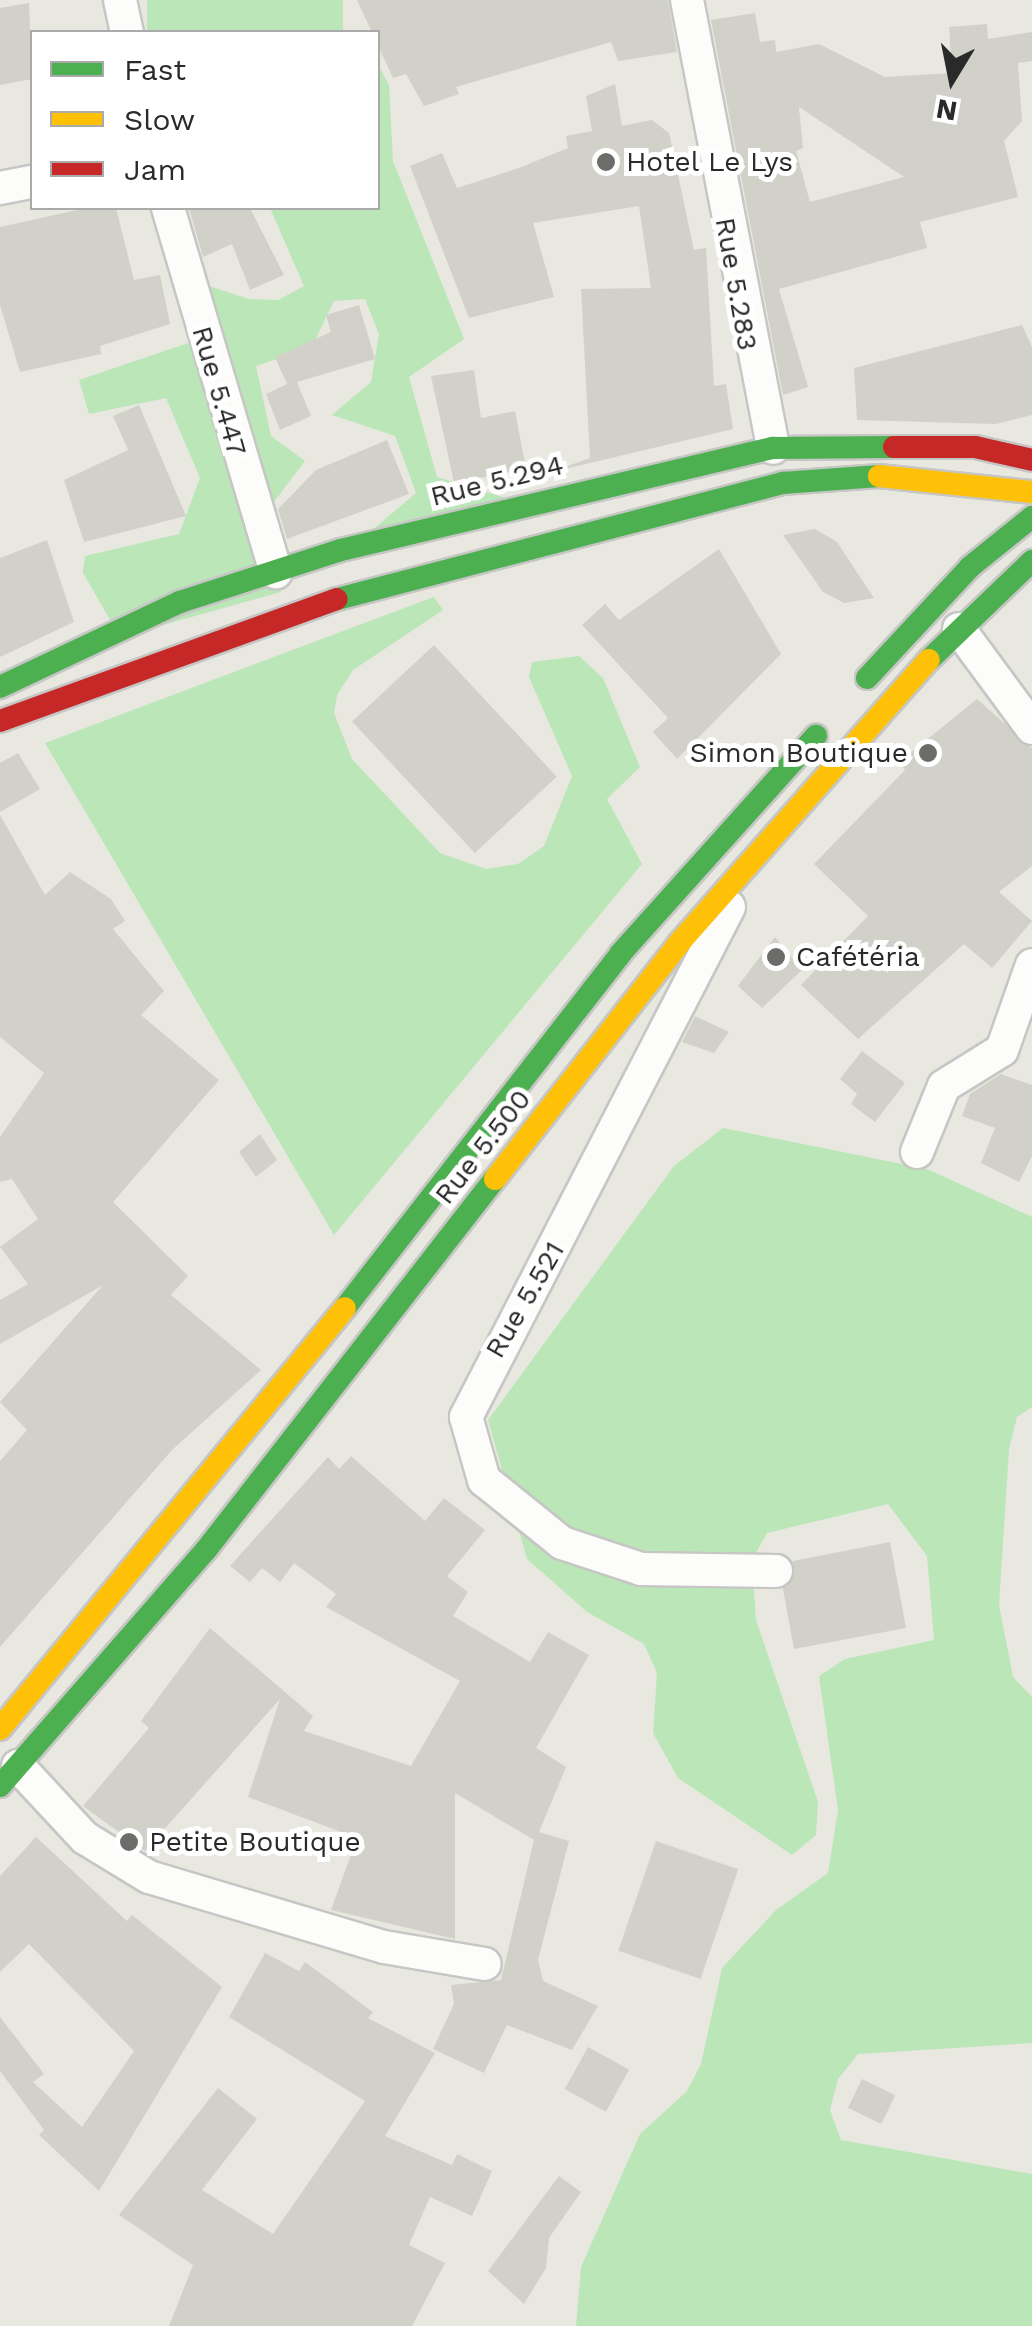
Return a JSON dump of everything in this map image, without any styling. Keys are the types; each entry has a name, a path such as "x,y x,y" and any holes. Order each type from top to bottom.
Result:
{"main road":[{"name":"Rue 5.294","path":"0,687 180,602 276,572 773,448 975,446 1032,460"},
{"path":"0,721 285,613 782,482 883,476 1032,492"},
{"name":"Rue 5.500","path":"0,1728 193,1502 632,940 970,568 1032,516"},
{"name":"Rue 5.500","path":"9,1776 206,1550 766,842 959,629 1032,562"}],"street":[{"path":"120,0 127,30"},
{"name":"Rue 5.283","path":"687,0 773,448"},
{"path":"0,188 30,182"},
{"name":"Rue 5.447","path":"169,210 276,572"},
{"path":"959,629 1032,728"},
{"name":"Rue 5.521","path":"766,842 466,1418 484,1480 562,1543 641,1570 776,1571"},
{"path":"917,1152 944,1086 1002,1050 1032,965"},
{"path":"9,1776 85,1838 148,1878 384,1946 485,1964"}],"green space":[{"path":"147,0 343,0 343,30 147,30"},
{"path":"380,68 389,85 393,161 464,339 409,377 437,477 539,508 343,555 416,493 395,436 332,415 371,382 379,334 365,299 334,301 312,347 256,366 271,436 305,461 264,515 281,592 120,637 83,573 85,556 179,534 200,478 166,398 89,414 79,380 191,342 190,280 249,299 278,300 304,286 271,210 380,210"},
{"path":"434,597 443,610 353,670 337,695 334,713 352,759 440,853 486,869 518,864 544,846 572,776 529,677 532,662 579,656 603,678 640,767 607,799 642,864 334,1235 45,743"},
{"path":"723,1128 927,1169 1032,1217 1032,1407 1017,1417 1009,1449 999,1605 1013,1677 1032,1697 1032,2043 858,2054 838,2079 830,2110 841,2140 1032,2174 1032,2326 576,2326 581,2267 640,2134 687,2091 701,2064 722,1968 776,1910 828,1873 838,1810 819,1676 845,1659 934,1640 927,1556 888,1504 767,1533 752,1560 756,1620 818,1802 816,1835 792,1855 678,1778 653,1733 657,1673 644,1644 587,1612 527,1559 488,1420 674,1166"}],"building":[{"path":"357,0 668,0 677,52 618,61 611,42 456,87 459,94 424,106 406,74 393,78 380,50 380,30 371,30"},
{"path":"29,3 30,79 0,85 0,8"},
{"path":"755,13 760,42 775,40 776,52 819,44 885,77 952,73 949,27 987,24 988,39 1032,32 1032,61 1018,63 1022,121 1004,141 1018,197 920,222 927,248 779,289 808,387 783,395 711,20","holes":["799,107 904,177 810,202 796,151 803,148"]},
{"path":"615,84 622,126 652,120 669,133 694,250 706,248 714,386 726,384 733,429 548,473 590,458 581,289 651,288 639,206 533,223 554,297 469,318 410,166 442,153 457,188 519,168 568,148 566,136 592,131 586,96"},
{"path":"77,210 116,210 134,280 160,275 170,324 100,346 101,354 20,372 0,305 0,227"},
{"path":"190,210 251,210 284,275 250,290 232,244 203,257"},
{"path":"359,305 375,359 297,382 311,416 280,430 266,394 287,384 275,357 331,332 326,315"},
{"path":"1022,325 1032,347 1032,415 996,424 857,420 854,368"},
{"path":"474,370 481,418 515,411 526,469 454,483 431,376"},
{"path":"139,405 186,516 84,542 64,480 128,450 113,416"},
{"path":"387,440 409,494 287,539 278,509 316,470"},
{"path":"815,529 837,542 874,598 844,603 823,592 783,535"},
{"path":"47,540 74,622 0,657 0,558"},
{"path":"719,549 781,654 677,759 653,732 668,718 582,625 605,604 619,620"},
{"path":"434,645 557,777 475,853 352,721"},
{"path":"977,699 1032,748 1032,866 999,892 1032,921 992,968 964,944 858,1039 801,985 868,916 814,864 905,770 899,762"},
{"path":"18,753 40,789 0,812 0,763"},
{"path":"0,815 45,895 70,872 111,899 125,921 113,929 164,991 141,1015 219,1080 113,1202 188,1276 171,1295 261,1370 172,1450 0,1647 0,1461 27,1430 0,1402 103,1285 0,1344 0,1300 28,1284 0,1247 38,1219 12,1179 0,1182 0,1137 44,1073 0,1037"},
{"path":"775,937 802,970 762,1008 738,986"},
{"path":"695,1016 729,1032 714,1053 682,1042"},
{"path":"862,1051 905,1083 875,1122 851,1104 857,1094 840,1079"},
{"path":"1001,1074 1032,1085 1032,1156 1019,1182 981,1163 995,1128 962,1116 970,1094"},
{"path":"260,1134 277,1160 256,1177 239,1152"},
{"path":"351,1456 425,1521 444,1498 485,1530 447,1576 468,1592 453,1616 530,1662 548,1632 589,1655 536,1748 566,1767 539,1832 569,1841 538,1960 543,1981 598,2006 572,2050 507,2025 484,2073 433,2049 454,2004 451,1985 501,1980 534,1840 455,1793 455,1939 331,1910 357,1838 248,1797 280,1699 145,1851 83,1806 149,1728 141,1721 210,1628 313,1716 304,1731 411,1766 460,1681 326,1607 336,1594 294,1563 280,1582 262,1568 250,1582 230,1566 328,1457 339,1469"},
{"path":"890,1542 906,1628 794,1649 783,1589 793,1561"},
{"path":"36,1837 127,1921 132,1915 222,1987 99,2191 39,2135 44,2130 0,2071 0,2017 44,2074 33,2082 82,2127 134,2051 29,1944 0,1972 0,1876"},
{"path":"656,1841 738,1869 700,1979 618,1951"},
{"path":"265,1953 299,1971 305,1962 373,2012 368,2018 435,2053 385,2136 452,2165 457,2154 492,2171 472,2216 430,2197 409,2245 445,2263 412,2326 169,2326 193,2265 119,2215 218,2088 257,2119 202,2190 273,2234 365,2101 229,2017"},
{"path":"588,2047 629,2070 606,2112 565,2089"},
{"path":"862,2079 895,2095 881,2124 848,2108"},
{"path":"559,2176 581,2192 549,2238 546,2268 524,2304 488,2271"}],"traffic: fast":[{"path":"0,687 180,602 341,550 773,448 894,447"},
{"path":"337,599 783,483 879,476"},
{"path":"867,678 970,567 1032,517"},
{"path":"929,660 1032,561"},
{"path":"345,1308 621,953 816,736"},
{"path":"0,1786 206,1550 495,1179"}],"traffic: slow":[{"path":"879,476 1032,492"},
{"path":"495,1179 680,942 929,660"},
{"path":"0,1729 345,1308"}],"traffic: jam":[{"path":"894,447 975,447 1032,460"},
{"path":"0,721 337,599"}],"place":[{"name":"Hotel Le Lys","path":"606,162"},
{"name":"Simon Boutique","path":"928,753"},
{"name":"Cafétéria","path":"776,957"},
{"name":"Petite Boutique","path":"129,1842"}]}
